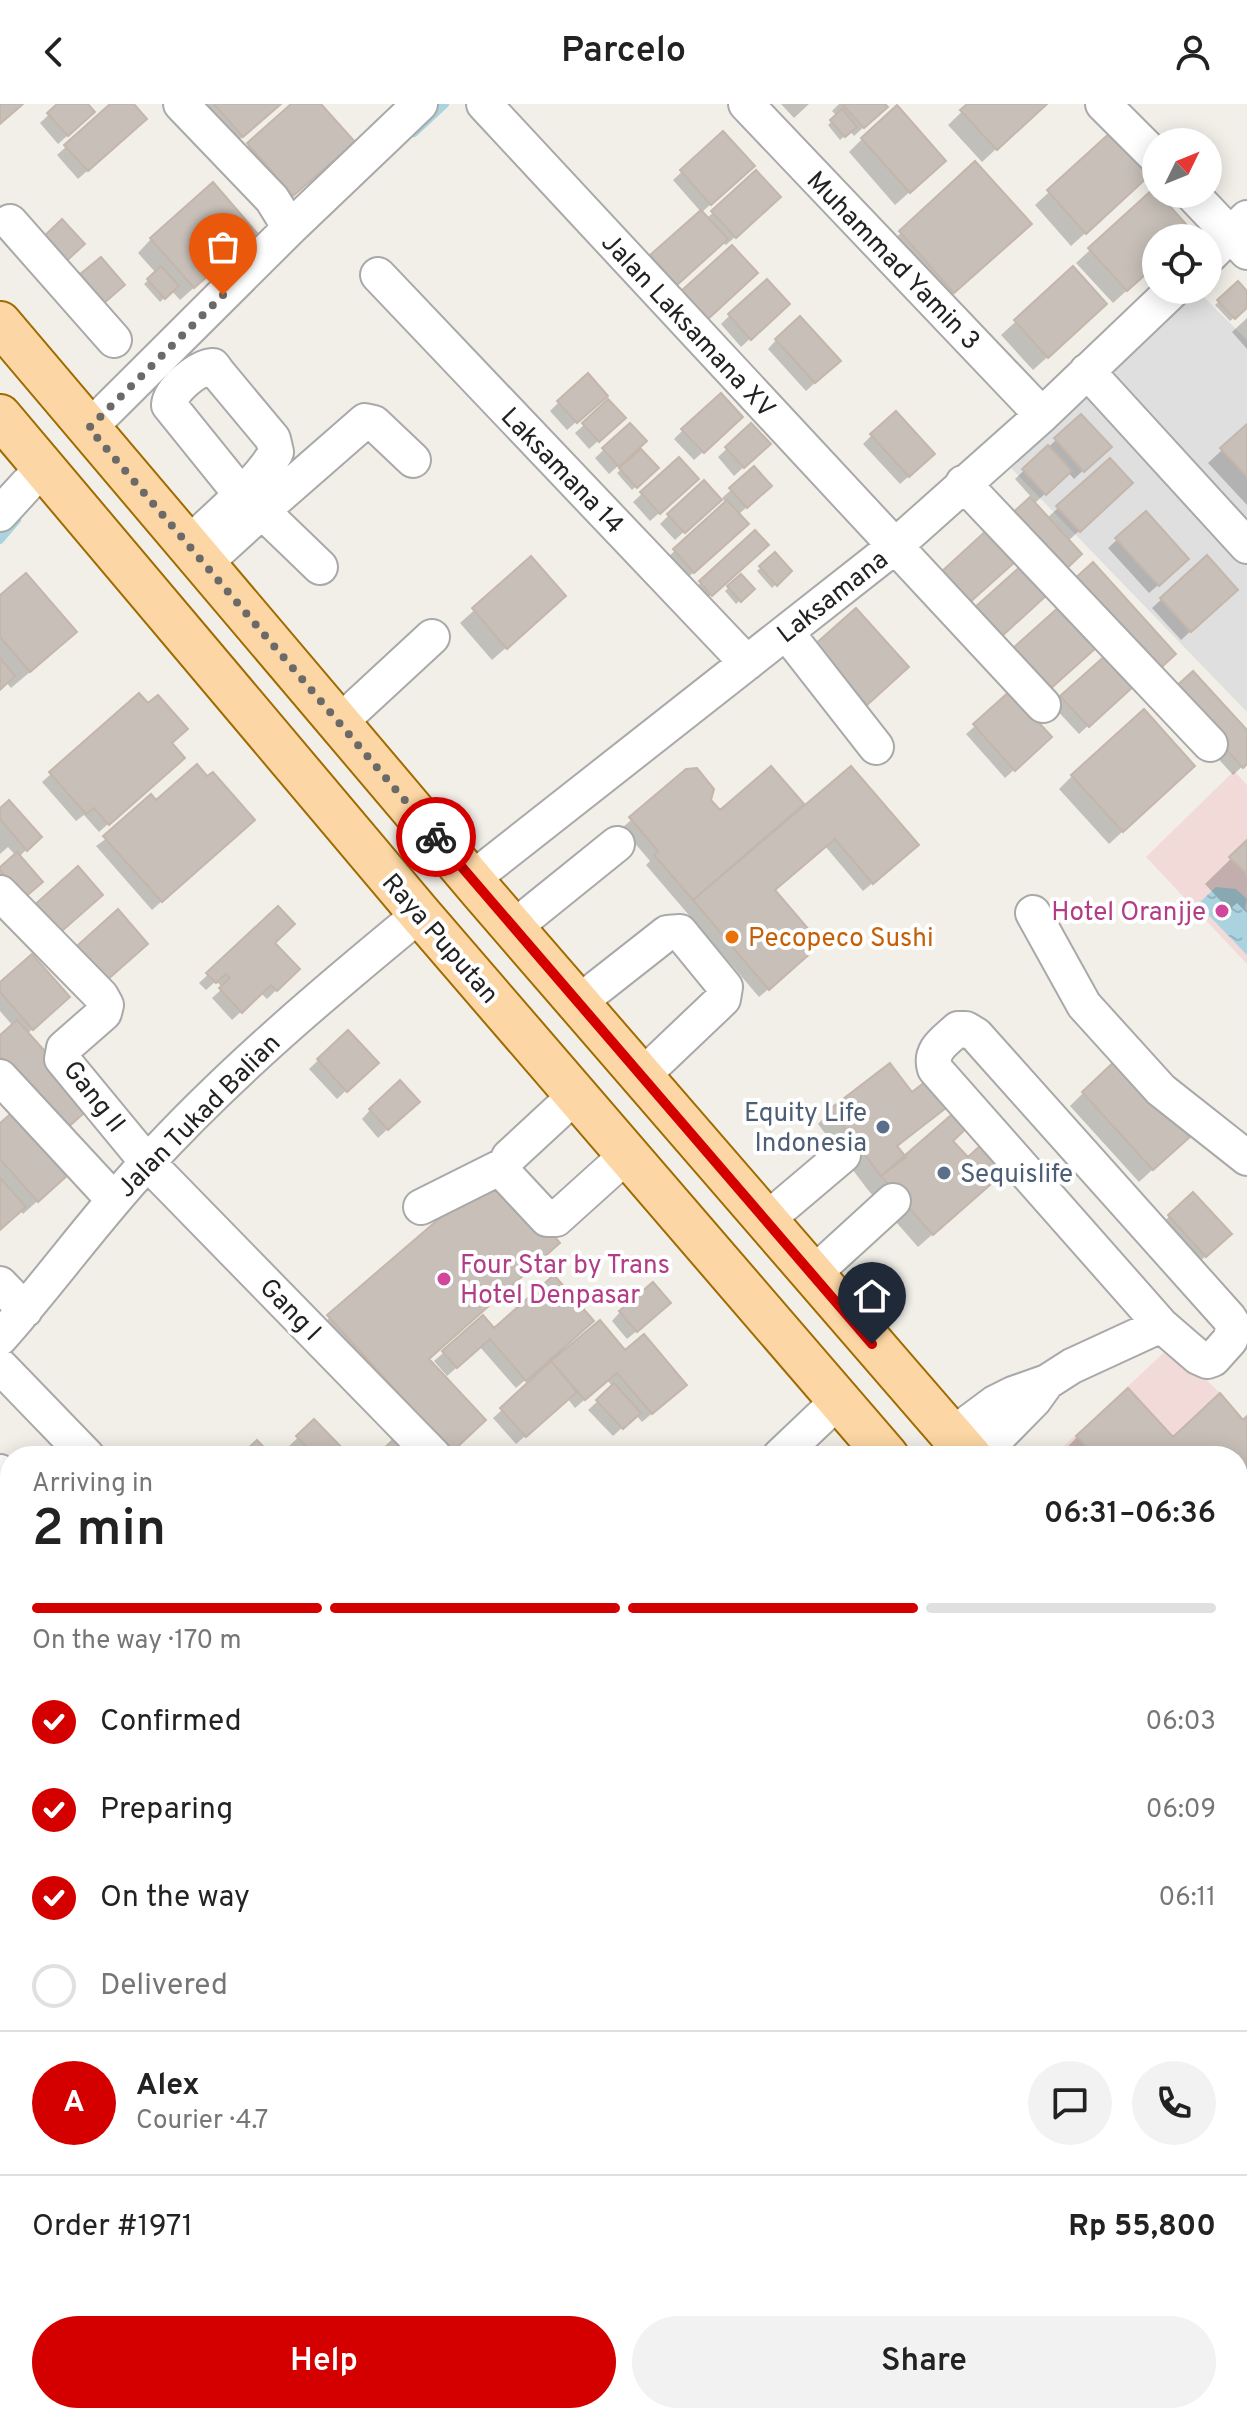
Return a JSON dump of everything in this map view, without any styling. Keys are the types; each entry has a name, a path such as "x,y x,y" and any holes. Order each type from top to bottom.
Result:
{"main road":[{"path":"0,323 513,928 812,1275 964,1446"},
{"name":"Raya Puputan","path":"0,416 420,914 878,1446"},
{"path":"252,713 297,673"}],"street":[{"path":"181,104 272,199 290,228"},
{"path":"89,428 420,104"},
{"name":"Jalan Laksamana XV","path":"484,104 1043,705"},
{"name":"Muhammad Yamin 3","path":"746,104 1042,415"},
{"path":"1103,104 1142,143"},
{"path":"1204,208 1233,240"},
{"path":"10,222 114,340"},
{"name":"Laksamana 14","path":"378,275 747,663"},
{"name":"Laksamana","path":"472,879 894,547 1042,415 1158,304"},
{"path":"1087,371 1247,546"},
{"path":"196,555 251,502 365,421 374,423 413,460"},
{"path":"0,514 43,467"},
{"path":"963,483 1210,744"},
{"path":"251,502 320,567"},
{"path":"786,632 876,747"},
{"path":"339,723 432,637"},
{"path":"513,928 617,844"},
{"name":"Gang II","path":"0,893 101,996 106,1005 104,1013 64,1048 62,1059 147,1162"},
{"path":"1033,913 1084,1005 1161,1090 1247,1158"},
{"name":"Jalan Tukad Balian","path":"0,1338 113,1199 216,1091 307,1007 420,914"},
{"path":"578,1003 667,933 680,932 725,987 726,993 641,1077"},
{"path":"958,1029 966,1029 976,1035 1234,1326 1230,1340 1213,1359 1207,1361 1161,1325 935,1069 932,1060 934,1052 958,1029"},
{"path":"0,1077 113,1199"},
{"path":"576,1095 509,1157 505,1165 506,1175 547,1219 556,1219 627,1155"},
{"path":"765,1221 843,1155"},
{"name":"Gang I","path":"147,1162 424,1446"},
{"path":"421,1207 505,1165"},
{"path":"812,1275 893,1201"},
{"path":"0,1284 25,1310"},
{"path":"969,1446 995,1403 1047,1382 1072,1366 1161,1325"},
{"path":"0,1366 77,1446"},
{"path":"791,1446 839,1400"}],"shaded area":[{"path":"1182,304 1211,304 1247,340 1247,712 1011,468"},
{"name":"Hotel Oranjje","path":"1234,771 1247,785 1247,964 1146,857"},
{"path":"1171,1346 1243,1419 1247,1416 1247,1446 1064,1446"}],"water":[{"path":"1216,887 1236,889 1247,899 1247,955 1198,904"}],"building":[{"path":"0,104 23,104 0,124"},
{"path":"57,104 88,104 95,112 68,136 47,113"},
{"path":"110,104 134,104 147,119 88,171 64,145"},
{"path":"214,104 281,104 243,137"},
{"path":"291,104 321,104 355,142 293,196 247,143"},
{"path":"842,104 885,104 888,107 864,128"},
{"path":"967,104 1047,104 997,150 960,110"},
{"path":"897,105 946,161 910,193 861,138"},
{"path":"842,109 857,127 845,137 830,120"},
{"path":"723,131 755,166 711,205 680,170"},
{"path":"1111,132 1142,166 1142,182 1086,234 1047,190"},
{"path":"975,161 1032,224 954,293 899,231"},
{"path":"756,170 781,197 736,238 711,211"},
{"path":"213,182 257,233 194,288 150,238"},
{"path":"1142,199 1142,208 1172,208 1186,224 1142,224 1142,278 1127,291 1088,248"},
{"path":"701,210 728,239 677,285 650,255"},
{"path":"62,219 85,244 62,265 40,240"},
{"path":"732,245 758,273 707,320 681,291"},
{"path":"101,257 125,285 97,309 73,280"},
{"path":"161,266 179,286 165,299 147,279"},
{"path":"1073,266 1107,304 1048,358 1014,320"},
{"path":"767,279 790,304 751,340 728,314"},
{"path":"1238,281 1247,291 1247,308 1235,319 1221,304 1222,295"},
{"path":"800,316 841,361 815,383 775,339"},
{"path":"588,373 608,396 577,423 557,401"},
{"path":"721,393 743,417 704,453 681,429"},
{"path":"608,399 626,418 599,442 582,423"},
{"path":"896,411 935,454 909,477 870,434"},
{"path":"1081,414 1112,447 1084,472 1054,438"},
{"path":"630,423 647,441 619,467 602,448"},
{"path":"751,423 771,444 744,468 725,447"},
{"path":"1247,424 1247,477 1220,448"},
{"path":"1048,445 1072,471 1046,495 1022,469"},
{"path":"641,449 659,468 637,488 619,468"},
{"path":"679,457 699,479 660,514 640,492"},
{"path":"1110,458 1133,483 1080,532 1056,506"},
{"path":"754,466 772,486 747,508 729,488"},
{"path":"704,480 722,500 685,533 667,514"},
{"path":"1030,497 1082,554 1060,575 1008,517"},
{"path":"727,500 749,524 694,573 673,549"},
{"path":"1146,511 1189,559 1159,586 1115,538"},
{"path":"755,530 769,545 712,596 699,581"},
{"path":"987,530 1015,562 969,603 941,572"},
{"path":"775,552 792,571 777,586 759,566"},
{"path":"1207,555 1238,590 1191,632 1160,598"},
{"path":"531,556 566,596 507,649 472,608"},
{"path":"1093,562 1176,654 1153,675 1070,583"},
{"path":"1021,566 1047,595 1001,637 974,608"},
{"path":"26,573 77,632 30,672 0,637 0,595"},
{"path":"741,574 755,589 741,602 727,586"},
{"path":"1059,607 1096,648 1049,690 1012,649"},
{"path":"856,608 909,667 867,705 813,646"},
{"path":"1106,655 1134,686 1089,727 1060,696"},
{"path":"0,658 15,676 0,690"},
{"path":"1193,671 1247,730 1247,764 1243,768 1172,690"},
{"path":"1010,691 1052,737 1015,771 973,724"},
{"path":"139,693 148,703 158,695 188,729 172,743 185,758 109,825 94,808 86,814 49,772"},
{"path":"1144,709 1195,766 1123,832 1071,775"},
{"path":"197,764 207,776 213,772 255,820 162,902 103,836 151,794 156,800"},
{"path":"771,766 804,804 693,900 654,855 658,851 629,817 686,769 697,768 714,789 711,800 720,810"},
{"path":"851,766 919,845 873,884 835,839 775,890 821,944 769,990 693,900"},
{"path":"9,800 42,837 27,851 0,819 0,808"},
{"path":"1247,840 1247,875 1229,857"},
{"path":"17,852 43,882 24,898 0,870"},
{"path":"78,866 103,895 55,937 31,908"},
{"path":"278,906 295,924 275,943 300,969 277,991 271,985 242,1013 219,988 230,978 226,974 216,983 206,973"},
{"path":"118,909 148,944 98,988 68,954"},
{"path":"32,954 70,997 33,1030 0,992 0,982"},
{"path":"17,1020 93,1105 65,1130 0,1056 0,1035"},
{"path":"348,1030 379,1063 347,1092 317,1059"},
{"path":"1118,1058 1190,1137 1153,1170 1082,1092"},
{"name":"Equity Life Indonesia","path":"890,1063 912,1092 930,1078 951,1104 897,1146 906,1157 881,1176 830,1109"},
{"path":"400,1080 420,1102 388,1130 369,1109"},
{"name":"Sequislife","path":"957,1110 970,1125 953,1141 968,1157 982,1144 1006,1171 933,1235 881,1176"},
{"path":"13,1112 68,1175 38,1202 0,1159 0,1123"},
{"name":"Four Star by Trans Hotel Denpasar","path":"497,1169 560,1243 429,1359 486,1420 458,1446 447,1446 327,1315"},
{"path":"0,1178 26,1207 0,1230"},
{"path":"1193,1192 1232,1234 1206,1257 1168,1215"},
{"path":"554,1275 594,1321 526,1381 490,1339 457,1368 442,1351 483,1315 494,1328"},
{"path":"653,1282 671,1303 637,1332 619,1311"},
{"path":"600,1320 625,1350 644,1334 687,1385 652,1414 617,1373 585,1400 551,1361"},
{"path":"551,1361 577,1392 526,1437 500,1408"},
{"path":"614,1383 641,1413 623,1429 596,1400"},
{"path":"1128,1388 1173,1437 1220,1393 1243,1420 1247,1416 1247,1446 1086,1446 1076,1436"},
{"path":"314,1419 340,1446 306,1446 296,1436"},
{"path":"395,1438 403,1446 387,1446"}],"waterway":[{"path":"414,133 445,104"},
{"path":"0,540 17,520"}],"way so far":[{"path":"223,295 89,428 436,837"}],"place":[{"name":"Hotel Oranjje","path":"1222,911"},
{"name":"Pecopeco Sushi","path":"732,937"},
{"name":"Equity Life Indonesia","path":"883,1127"},
{"name":"Sequislife","path":"944,1173"},
{"name":"Four Star by Trans Hotel Denpasar","path":"444,1279"}],"route":[{"path":"436,837 872,1344"}]}
